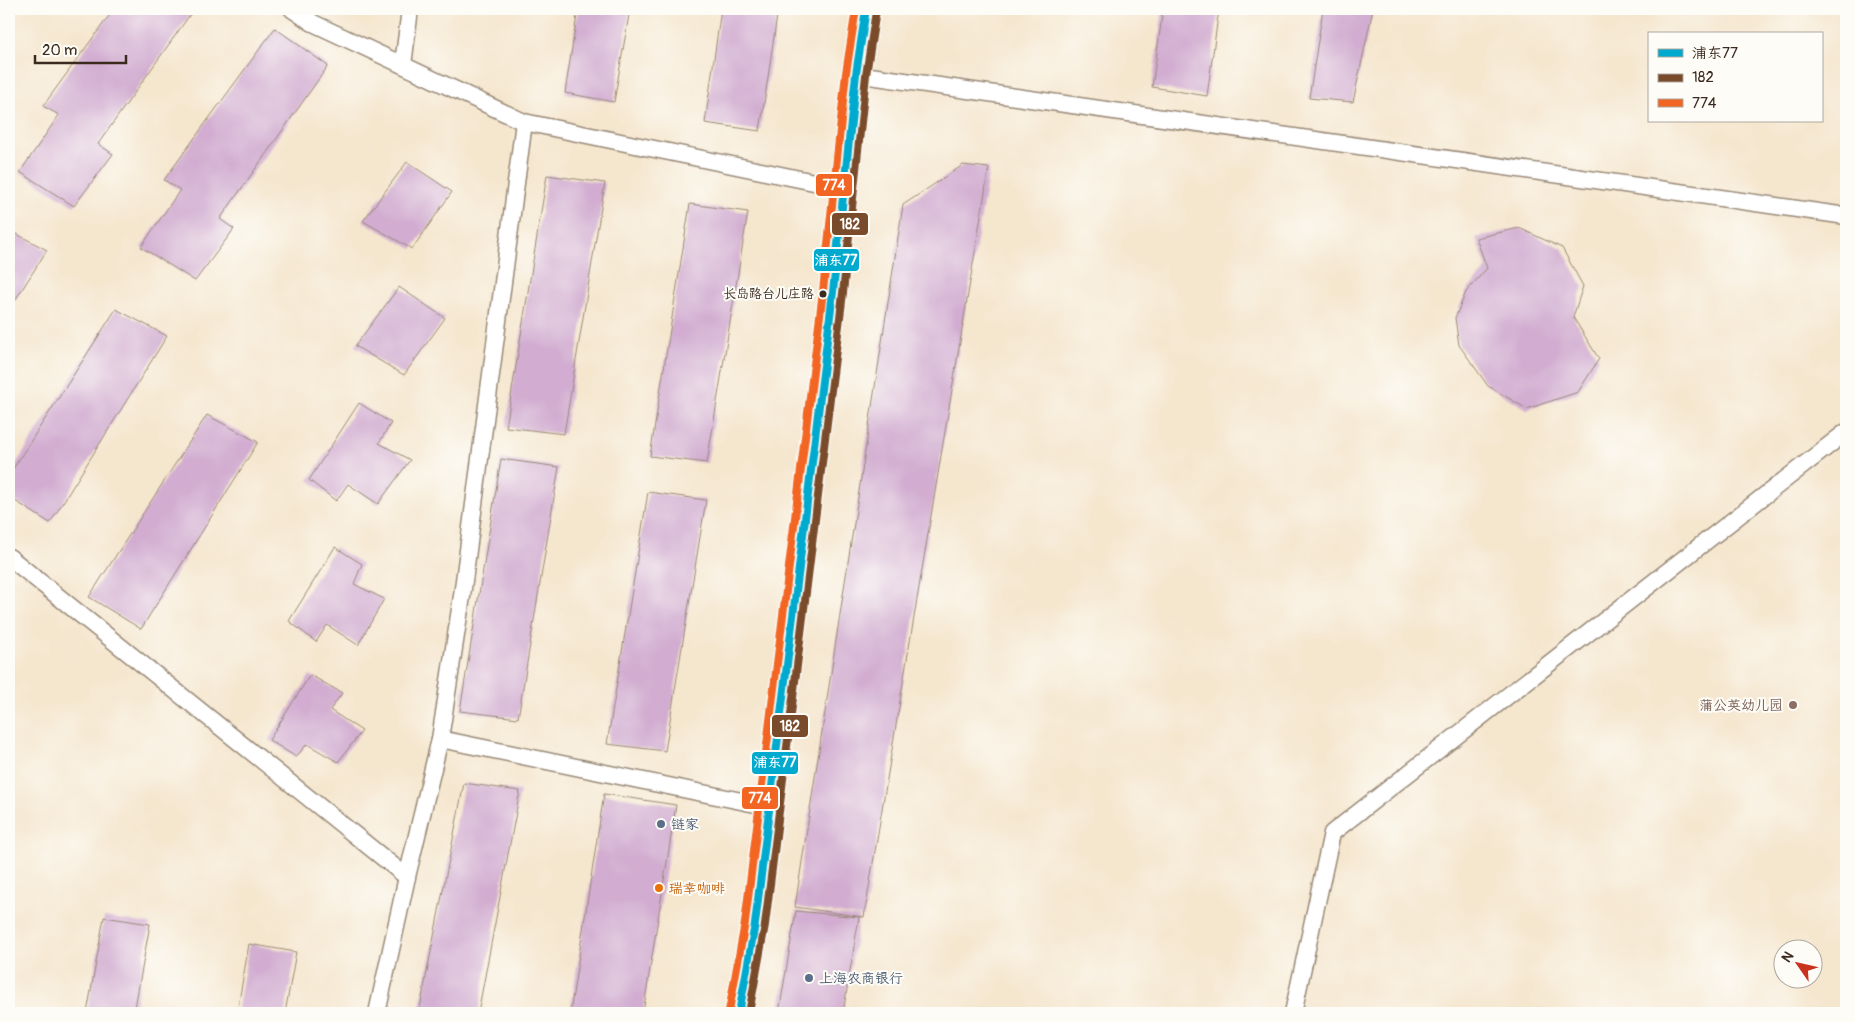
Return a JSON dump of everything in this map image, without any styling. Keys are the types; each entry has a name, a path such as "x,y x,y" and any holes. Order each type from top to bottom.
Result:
{"street":[{"path":"739,1013 756,924 833,292 856,74 866,9"}],"lane":[{"path":"292,9 313,23 524,122 843,188"},
{"path":"403,65 410,9"},
{"path":"856,74 1846,216"},
{"path":"377,1013 406,877 440,739 464,586 524,122"},
{"path":"1293,1013 1332,832 1846,432"},
{"path":"9,557 406,877"},
{"path":"440,739 770,807"}],"building":[{"path":"114,9 194,9 98,144 113,154 74,206 20,172 59,115 43,106"},
{"path":"578,9 630,9 614,102 565,93"},
{"path":"721,9 778,9 760,131 705,123"},
{"path":"1163,9 1219,9 1207,96 1152,87"},
{"path":"1323,9 1373,9 1353,102 1309,98"},
{"path":"275,28 328,66 220,219 234,229 195,281 141,247 180,190 164,180"},
{"path":"407,162 452,192 412,249 363,221"},
{"path":"963,165 989,168 864,917 795,907 903,205"},
{"path":"547,175 605,183 564,434 506,427"},
{"path":"690,204 748,212 707,463 650,456"},
{"path":"1519,228 1562,248 1583,286 1573,317 1599,359 1578,392 1527,409 1488,386 1459,345 1455,318 1466,292 1487,268 1476,238"},
{"path":"9,230 47,250 9,310"},
{"path":"399,287 445,318 404,375 355,346"},
{"path":"116,309 167,336 50,523 9,497 9,475"},
{"path":"359,403 391,423 379,443 410,460 378,504 348,484 336,501 309,480"},
{"path":"207,415 258,442 141,629 89,597"},
{"path":"501,459 559,467 518,718 460,711"},
{"path":"648,492 706,500 665,751 607,744"},
{"path":"335,547 362,564 354,584 384,599 358,645 327,625 316,642 289,621"},
{"path":"310,675 342,693 330,710 362,731 338,762 307,744 296,757 269,740"},
{"path":"464,783 520,791 478,1013 419,1013"},
{"path":"604,794 676,805 643,1013 570,1013"},
{"path":"796,911 859,917 843,1013 779,1013"},
{"path":"104,917 150,924 134,1013 87,1013"},
{"path":"249,944 296,952 285,1013 237,1013"}],"transit line":[{"name":"774","path":"729,1011 745,923 823,291 846,73 856,9"},
{"name":"浦东77","path":"739,1013 755,924 833,292 856,74 866,9"},
{"name":"182","path":"749,1013 765,925 843,293 866,75 876,11"}],"place":[{"name":"长岛路台儿庄路","path":"823,294"},
{"name":"蒲公英幼儿园","path":"1793,705"},
{"name":"链家","path":"661,824"},
{"name":"瑞幸咖啡","path":"659,888"},
{"name":"上海农商银行","path":"809,978"}]}
